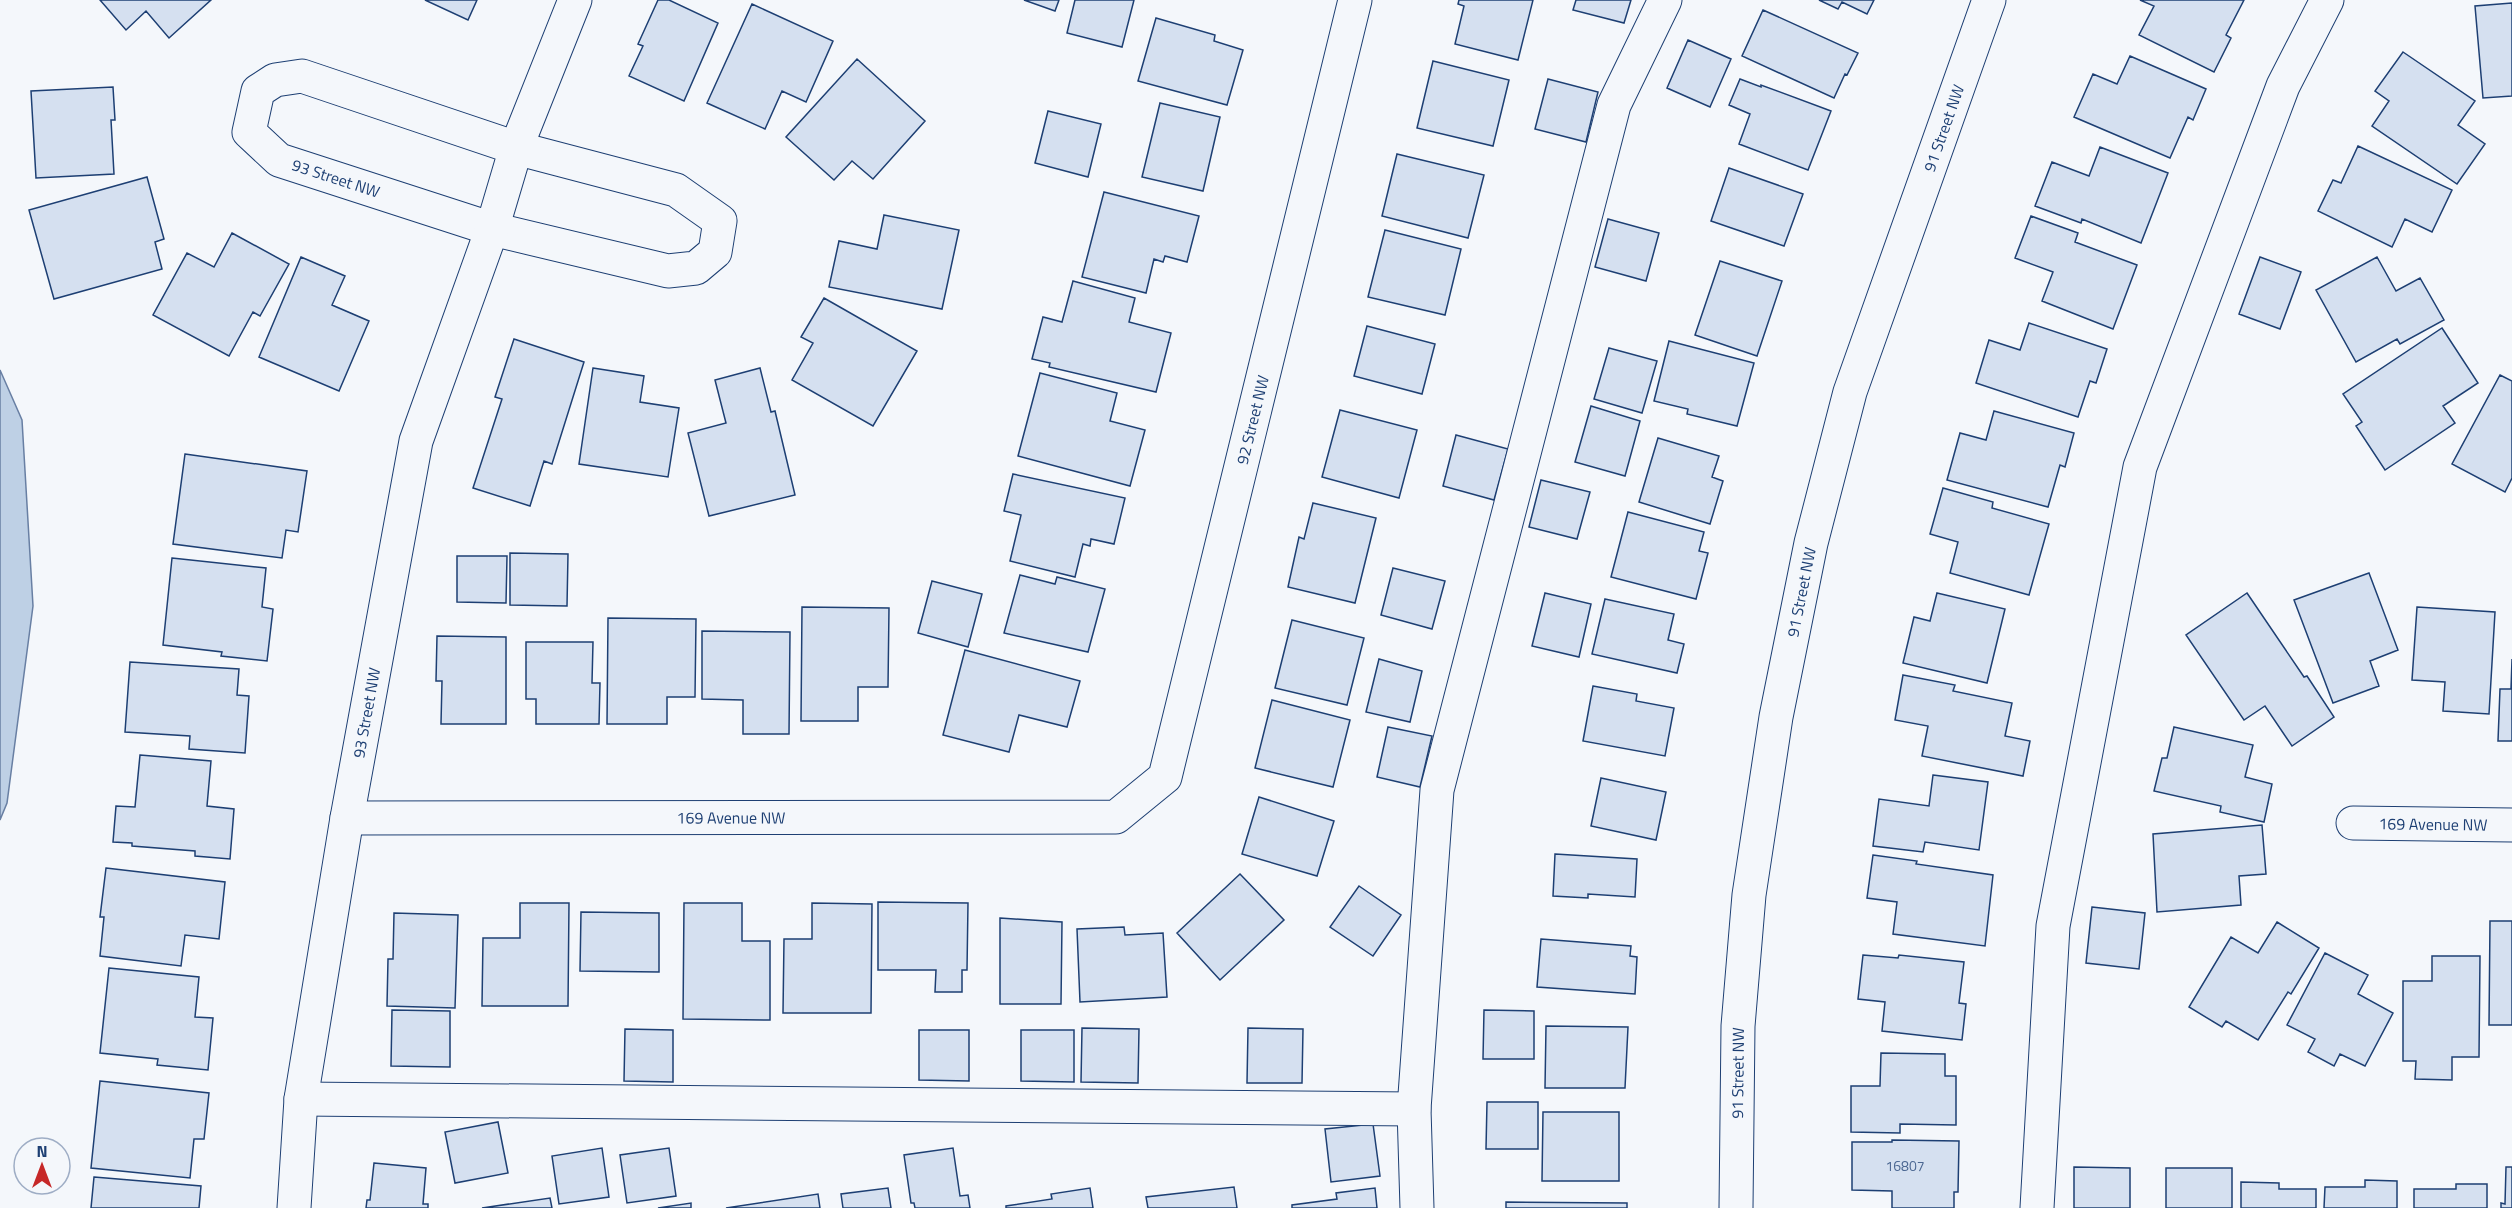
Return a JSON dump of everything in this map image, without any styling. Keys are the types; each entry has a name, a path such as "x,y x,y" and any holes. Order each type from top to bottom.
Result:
{"street":[{"name":"93 Street NW","path":"294,1208 301,1099 347,818 416,441 492,229 516,148 575,0"},
{"name":"92 Street NW","path":"1116,817 1165,777 1355,0"},
{"path":"1417,1208 1414,1109 1437,790 1614,105 1665,0"},
{"name":"91 Street NW","path":"1736,1208 1738,1026 1749,896 1776,717 1810,543 1850,392 1989,0"},
{"path":"2037,1208 2053,926 2140,466 2283,86 2327,0"},
{"name":"93 Street NW","path":"302,76 516,148 676,189 720,221 716,252 696,268 668,272 492,229 279,160 249,132 258,91 275,80 302,76"},
{"name":"169 Avenue NW","path":"347,818 1116,817"},
{"name":"169 Avenue NW","path":"2353,823 2512,825"},
{"path":"301,1099 1414,1109"}],"water":[{"path":"0,370 22,420 33,606 7,803 0,820"}],"building":[{"path":"100,0 211,0 169,38 146,11 126,30"},
{"path":"425,0 477,0 468,20"},
{"path":"658,0 669,0 718,23 684,101 629,76 643,46 638,44"},
{"path":"1024,0 1059,0 1055,11"},
{"path":"1075,0 1134,0 1122,47 1067,33"},
{"path":"1459,0 1533,0 1518,60 1455,44 1464,6 1458,4"},
{"path":"1576,0 1631,0 1624,23 1573,10"},
{"path":"1819,0 1874,0 1867,14 1842,2 1838,9"},
{"path":"2140,0 2244,0 2226,35 2231,38 2214,72 2139,35 2154,6"},
{"path":"2512,3 2512,96 2483,98 2475,6"},
{"path":"752,4 833,41 806,102 782,91 765,129 707,103"},
{"path":"1763,10 1858,53 1834,98 1742,56"},
{"path":"1156,18 1215,35 1214,41 1243,50 1227,105 1138,81"},
{"path":"1688,40 1731,59 1710,107 1667,88"},
{"path":"2403,52 2475,101 2458,125 2485,144 2457,184 2372,126 2389,101 2375,91"},
{"path":"2130,56 2206,89 2193,120 2188,117 2170,158 2074,117 2093,74 2117,84"},
{"path":"857,59 925,121 873,179 852,161 834,180 786,137"},
{"path":"1433,61 1509,80 1493,146 1417,128"},
{"path":"1548,79 1598,92 1586,142 1535,129"},
{"path":"1740,79 1831,111 1808,170 1739,144 1750,114 1729,105"},
{"path":"113,87 115,120 111,120 114,174 36,178 31,91"},
{"path":"1160,103 1220,117 1203,191 1142,177"},
{"path":"1048,111 1101,124 1088,177 1035,163"},
{"path":"2358,146 2452,190 2432,232 2405,219 2392,247 2318,211 2333,180 2341,183"},
{"path":"2100,147 2168,173 2141,243 2082,219 2081,223 2035,206 2052,162 2089,176"},
{"path":"1397,154 1484,175 1468,238 1382,216"},
{"path":"1729,168 1803,194 1784,246 1711,221"},
{"path":"147,177 164,239 155,242 162,269 54,299 29,210"},
{"path":"1104,192 1199,216 1187,262 1165,256 1163,262 1154,259 1146,293 1082,277"},
{"path":"884,215 959,230 942,309 829,287 839,241 877,249"},
{"path":"2031,216 2078,233 2075,242 2137,265 2113,329 2042,301 2053,272 2015,258"},
{"path":"1608,219 1659,233 1646,281 1595,267"},
{"path":"1385,230 1461,249 1445,315 1368,297"},
{"path":"232,233 289,264 260,316 253,312 229,356 153,315 187,253 214,267"},
{"path":"301,257 345,276 332,305 369,321 339,391 259,357"},
{"path":"2260,257 2301,272 2280,329 2239,314"},
{"path":"2377,257 2396,291 2420,278 2444,320 2400,344 2397,339 2356,362 2316,290"},
{"path":"1720,261 1782,281 1757,356 1695,335"},
{"path":"1073,281 1135,298 1129,322 1171,333 1156,392 1049,367 1050,363 1032,359 1043,317 1062,322"},
{"path":"824,298 917,351 873,426 792,380 813,343 801,337"},
{"path":"2029,323 2107,349 2096,383 2090,381 2078,417 1976,383 1989,340 2020,350"},
{"path":"1367,326 1435,344 1422,394 1354,376"},
{"path":"2442,328 2478,383 2443,406 2455,423 2385,470 2356,426 2362,422 2343,394"},
{"path":"514,339 584,362 552,464 544,461 530,506 473,488 502,399 495,397"},
{"path":"1669,341 1754,363 1737,426 1687,414 1688,409 1654,401"},
{"path":"1609,348 1657,361 1642,413 1594,399"},
{"path":"593,368 644,376 640,402 679,408 668,477 579,464"},
{"path":"760,368 771,412 775,411 795,495 709,516 688,433 726,423 715,380"},
{"path":"1040,373 1117,393 1110,421 1145,430 1130,486 1018,456"},
{"path":"2500,375 2512,381 2512,478 2505,492 2452,464"},
{"path":"1591,406 1640,421 1625,476 1575,462"},
{"path":"1340,410 1417,430 1399,498 1322,477"},
{"path":"1994,411 2074,433 2065,467 2060,465 2048,507 1947,480 1960,433 1986,440"},
{"path":"1456,435 1508,449 1494,500 1443,486"},
{"path":"1658,438 1719,456 1712,477 1723,481 1710,524 1639,502"},
{"path":"185,454 307,471 298,532 286,530 282,558 173,544"},
{"path":"1013,474 1125,498 1114,544 1091,539 1090,546 1083,544 1075,577 1010,561 1021,515 1004,511"},
{"path":"1541,480 1590,492 1577,539 1529,527"},
{"path":"1943,488 1993,502 1992,508 2049,524 2029,595 1950,573 1958,542 1930,534"},
{"path":"1313,503 1376,518 1355,603 1288,587 1299,537 1304,539"},
{"path":"1628,512 1704,532 1699,551 1708,553 1696,599 1611,577"},
{"path":"510,553 568,554 567,606 510,605"},
{"path":"457,556 507,556 506,603 457,602"},
{"path":"172,558 266,568 262,607 273,609 267,661 221,656 222,652 163,645"},
{"path":"1393,568 1445,581 1432,629 1381,615"},
{"path":"2369,573 2398,650 2370,661 2379,686 2333,703 2294,600"},
{"path":"1020,575 1055,584 1057,577 1105,589 1088,652 1004,633"},
{"path":"932,581 982,594 968,647 918,633"},
{"path":"1545,593 1591,604 1579,657 1532,646"},
{"path":"1937,593 2005,609 1987,683 1903,663 1914,617 1930,621"},
{"path":"2247,593 2334,717 2292,746 2265,706 2244,720 2186,635"},
{"path":"1605,599 1674,614 1668,640 1684,644 1677,673 1592,654"},
{"path":"802,607 889,608 888,687 858,687 858,721 801,721"},
{"path":"2417,607 2495,612 2489,714 2443,711 2445,682 2412,680"},
{"path":"608,618 696,619 695,697 667,697 667,724 607,724"},
{"path":"1292,620 1364,638 1347,705 1275,688"},
{"path":"702,631 790,632 789,734 743,734 743,700 702,699"},
{"path":"437,636 506,637 506,724 441,724 442,681 436,681"},
{"path":"526,642 593,642 592,683 600,683 599,724 536,724 536,699 526,699"},
{"path":"965,650 1080,681 1067,727 1019,715 1009,752 943,735"},
{"path":"1379,659 1422,671 1410,722 1366,712"},
{"path":"2512,659 2512,741 2498,741 2500,689 2511,689"},
{"path":"130,662 239,669 237,695 249,696 245,753 189,749 190,736 125,732"},
{"path":"1903,675 1955,685 1953,691 2012,703 2005,736 2030,741 2023,776 1922,756 1928,726 1895,720"},
{"path":"1593,686 1637,694 1636,701 1674,708 1665,756 1583,741"},
{"path":"1272,700 1350,720 1333,787 1255,768"},
{"path":"1388,727 1432,736 1420,787 1377,777"},
{"path":"2174,727 2253,745 2245,777 2272,784 2264,822 2220,812 2221,806 2154,791 2162,758 2167,758"},
{"path":"140,755 211,761 207,806 234,809 230,859 195,856 195,851 132,846 132,843 113,842 116,806 135,807"},
{"path":"1933,775 1988,782 1979,850 1925,842 1923,852 1873,846 1879,799 1929,806"},
{"path":"1601,778 1666,792 1656,840 1591,826"},
{"path":"1259,797 1334,821 1317,876 1242,854"},
{"path":"2262,825 2266,874 2239,876 2241,905 2157,912 2153,834"},
{"path":"1555,854 1637,859 1635,897 1588,894 1588,898 1553,896"},
{"path":"1873,855 1917,861 1916,864 1993,875 1985,946 1893,934 1897,902 1867,898"},
{"path":"106,868 225,882 219,939 185,935 181,966 100,956 104,917 100,917"},
{"path":"1240,874 1284,920 1220,980 1177,933"},
{"path":"1359,886 1401,915 1373,956 1330,927"},
{"path":"878,902 968,903 967,970 962,970 962,992 935,992 936,970 878,970"},
{"path":"520,903 569,903 568,1006 482,1006 483,938 520,938"},
{"path":"684,903 742,903 742,941 770,941 770,1020 683,1019"},
{"path":"812,903 872,904 871,1013 783,1013 784,939 812,939"},
{"path":"2092,907 2145,913 2139,969 2086,963"},
{"path":"581,912 659,913 659,972 580,971"},
{"path":"394,913 458,915 455,1008 387,1006 388,959 393,959"},
{"path":"1000,918 1062,922 1061,1004 1000,1004"},
{"path":"2490,921 2512,921 2512,1025 2489,1025"},
{"path":"2277,922 2319,948 2291,994 2288,992 2258,1040 2226,1021 2222,1027 2189,1007 2231,937 2258,953"},
{"path":"1124,927 1125,935 1163,933 1167,997 1080,1002 1077,929"},
{"path":"1541,939 1631,946 1630,956 1637,957 1635,994 1537,987"},
{"path":"2325,953 2368,975 2358,994 2393,1013 2365,1066 2340,1054 2334,1066 2308,1052 2315,1039 2287,1025"},
{"path":"1863,955 1898,958 1899,955 1964,962 1959,1003 1966,1004 1962,1040 1882,1031 1885,1002 1858,999"},
{"path":"2432,956 2480,956 2479,1057 2452,1057 2452,1080 2415,1079 2416,1061 2403,1061 2403,981 2432,981"},
{"path":"109,968 199,977 195,1017 213,1018 208,1070 157,1065 158,1059 100,1053"},
{"path":"392,1010 450,1011 450,1067 391,1066"},
{"path":"1484,1010 1534,1011 1534,1059 1483,1059"},
{"path":"1546,1026 1628,1027 1625,1088 1545,1088"},
{"path":"1082,1028 1139,1029 1138,1083 1081,1082"},
{"path":"1248,1028 1303,1029 1302,1083 1247,1083"},
{"path":"625,1029 673,1030 673,1082 624,1081"},
{"path":"919,1030 969,1030 969,1081 919,1080"},
{"path":"1021,1030 1074,1030 1074,1082 1021,1081"},
{"path":"1881,1053 1945,1054 1945,1076 1956,1076 1956,1125 1900,1124 1900,1133 1851,1132 1851,1086 1880,1086"},
{"path":"100,1081 209,1093 204,1139 194,1139 190,1178 91,1168"},
{"path":"1487,1102 1538,1102 1538,1149 1486,1149"},
{"path":"1543,1112 1619,1112 1619,1181 1542,1181"},
{"path":"498,1122 508,1173 455,1183 445,1132"},
{"path":"1373,1124 1380,1176 1331,1182 1325,1129"},
{"path":"1892,1140 1959,1141 1958,1192 1954,1192 1954,1208 1892,1208 1892,1191 1852,1190 1852,1142 1892,1142"},
{"path":"602,1148 609,1197 559,1204 552,1156"},
{"path":"669,1148 676,1196 627,1203 620,1155"},
{"path":"953,1148 960,1196 968,1195 970,1208 915,1208 914,1203 911,1203 904,1155"},
{"path":"374,1163 426,1168 423,1204 428,1204 428,1208 366,1208 367,1200 370,1200"},
{"path":"2074,1167 2130,1168 2130,1208 2074,1208"},
{"path":"2506,1167 2512,1167 2512,1208 2501,1208 2501,1203 2505,1204"},
{"path":"2166,1168 2232,1168 2232,1208 2166,1208"},
{"path":"94,1177 201,1186 199,1208 91,1208"},
{"path":"2365,1180 2397,1181 2397,1208 2324,1208 2325,1187 2365,1187"},
{"path":"2241,1182 2279,1183 2279,1189 2316,1189 2316,1208 2241,1208"},
{"path":"2456,1184 2487,1184 2487,1208 2414,1208 2414,1189 2456,1189"},
{"path":"1234,1187 1237,1208 1148,1208 1146,1197"},
{"path":"888,1188 891,1208 843,1208 841,1194"},
{"path":"1090,1188 1093,1208 1006,1208 1006,1206 1052,1199 1051,1194"},
{"path":"1375,1188 1377,1208 1292,1208 1292,1205 1337,1199 1336,1193"},
{"path":"818,1194 820,1208 726,1208"},
{"path":"550,1198 552,1208 482,1208"},
{"path":"1506,1202 1627,1203 1627,1208 1506,1208"},
{"path":"691,1203 691,1208 658,1208"}]}
